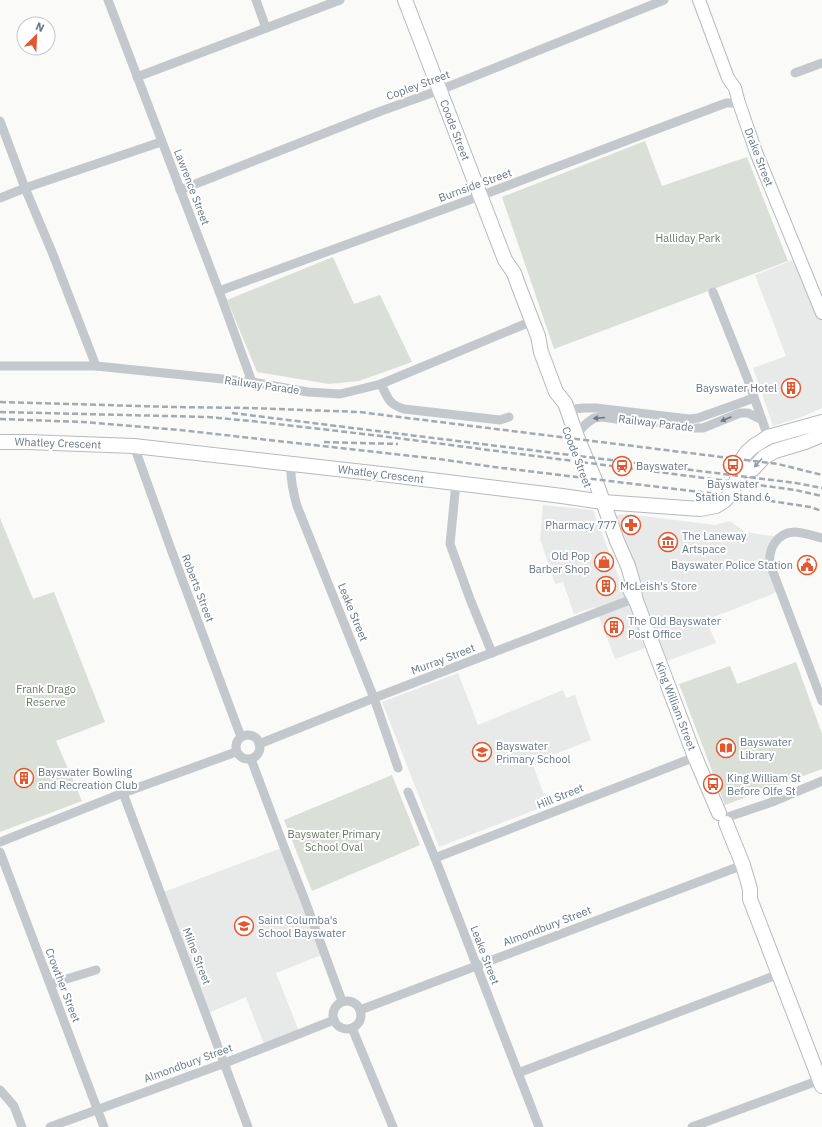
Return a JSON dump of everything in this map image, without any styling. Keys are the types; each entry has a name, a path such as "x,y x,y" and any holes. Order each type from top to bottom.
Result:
{"main road":[{"name":"Coode Street","path":"405,0 505,260 514,273 522,293 556,392 565,403 598,501 602,521"},
{"name":"Coode Street","path":"505,260 507,276 525,324 531,339 541,352"},
{"name":"Coode Street","path":"556,392 556,401 598,501"},
{"path":"768,437 822,422"},
{"path":"740,471 753,469 764,457 775,451 822,435"},
{"name":"Whatley Crescent","path":"0,442 134,446 598,501 700,509 716,506 724,502 732,493 740,471 740,462 747,452 768,437"},
{"name":"King William Street","path":"598,501 633,583 635,598"},
{"name":"King William Street","path":"602,521 627,586 635,598 695,756 722,819 738,867 750,889 750,899 821,1083"}],"street":[{"name":"Lawrence Street","path":"108,0 219,291 252,382"},
{"path":"256,0 266,28"},
{"path":"137,77 340,0"},
{"name":"Copley Street","path":"180,190 381,111 440,90 664,0"},
{"name":"Drake Street","path":"699,0 728,78 735,88 756,152 822,313"},
{"path":"794,73 822,63"},
{"name":"Burnside Street","path":"219,291 480,196 726,103 739,103"},
{"path":"0,121 96,366"},
{"path":"0,198 25,188 161,142"},
{"path":"713,292 748,380 768,437 773,442 779,443 801,437 808,440"},
{"name":"Railway Parade","path":"0,366 96,366 252,382 308,392 340,394 381,384 525,324"},
{"path":"381,384 390,402 404,409 500,420 509,417"},
{"name":"Railway Parade","path":"567,410 596,408 694,419 754,398"},
{"name":"Railway Parade","path":"576,434 594,418 602,417 631,421 647,421 693,428 703,428 740,413 748,413 762,420"},
{"name":"Roberts Street","path":"134,446 241,737"},
{"name":"Leake Street","path":"291,464 290,473 297,506 374,698 398,768"},
{"path":"456,483 450,544 492,653"},
{"path":"822,538 795,532 784,534 776,540 769,556 770,564 822,701"},
{"name":"Murray Street","path":"259,744 374,698 635,598"},
{"path":"250,735 257,739 259,744 259,752 251,759 246,760 239,756 236,752 236,744 241,737 250,735"},
{"path":"0,842 123,793 236,752"},
{"name":"Hill Street","path":"435,858 695,756"},
{"path":"251,759 342,1001"},
{"path":"722,819 772,802 822,781"},
{"name":"Leake Street","path":"408,792 539,1127"},
{"name":"Milne Street","path":"123,793 248,1127"},
{"name":"Crowther Street","path":"0,852 104,1127"},
{"name":"Almondbury Street","path":"360,1010 738,867"},
{"path":"50,984 96,970"},
{"path":"518,1073 779,974"},
{"path":"342,1001 350,1001 358,1006 360,1010 361,1014 359,1023 352,1028 341,1028 334,1020 333,1011 342,1001"},
{"name":"Almondbury Street","path":"50,1127 225,1063 334,1020"},
{"path":"352,1028 393,1127"},
{"path":"692,1127 821,1083"},
{"path":"0,1090 14,1106 22,1127"}],"shaded area":[{"path":"800,257 822,313 822,408 799,418 773,426 753,368 786,356 755,275"},
{"path":"543,505 593,510 624,591 639,585 612,516 628,514 715,525 730,521 745,532 780,537 769,556 780,590 706,620 716,643 667,661 654,627 639,633 645,648 615,659 595,607 574,614 563,582 555,584 540,539"},
{"name":"Bayswater Primary School","path":"458,673 478,725 563,690 566,698 575,695 591,740 532,763 548,805 439,847 382,702"},
{"name":"Saint Columba's School Bayswater","path":"284,847 324,954 276,973 300,1034 265,1047 246,997 206,1014 161,893"}],"green space":[{"name":"Halliday Park","path":"645,141 662,186 747,157 788,261 554,349 502,197"},
{"path":"333,257 354,304 380,295 412,362 359,381 329,384 257,372 227,300"},
{"name":"Frank Drago Reserve","path":"0,518 33,599 54,592 105,722 56,741 82,801 0,832"},
{"path":"796,662 822,734 822,769 725,805 679,684 730,666 737,684"},
{"name":"Bayswater Primary School Oval","path":"392,775 420,845 312,891 284,820"}],"railway":[{"path":"0,402 359,412 778,464 822,475"},
{"path":"0,412 208,417 251,421 381,436 758,485 795,490 822,496"},
{"path":"232,413 796,483 822,488"},
{"path":"0,419 83,422 180,430 439,459 758,499 810,507 822,511"},
{"path":"324,442 398,444"}],"place":[{"name":"Bayswater Hotel","path":"791,388"},
{"name":"Bayswater Station Stand 6","path":"733,465"},
{"name":"Bayswater","path":"622,466"},
{"name":"Pharmacy 777","path":"631,525"},
{"name":"The Laneway Artspace","path":"668,542"},
{"name":"Old Pop Barber Shop","path":"604,562"},
{"name":"Bayswater Police Station","path":"807,565"},
{"name":"McLeish's Store","path":"606,586"},
{"name":"The Old Bayswater Post Office","path":"614,627"},
{"name":"Bayswater Library","path":"726,748"},
{"name":"Bayswater Primary School","path":"482,752"},
{"name":"Bayswater Bowling and Recreation Club","path":"24,778"},
{"name":"King William St Before Olfe St","path":"713,784"},
{"name":"Saint Columba's School Bayswater","path":"244,926"}]}
